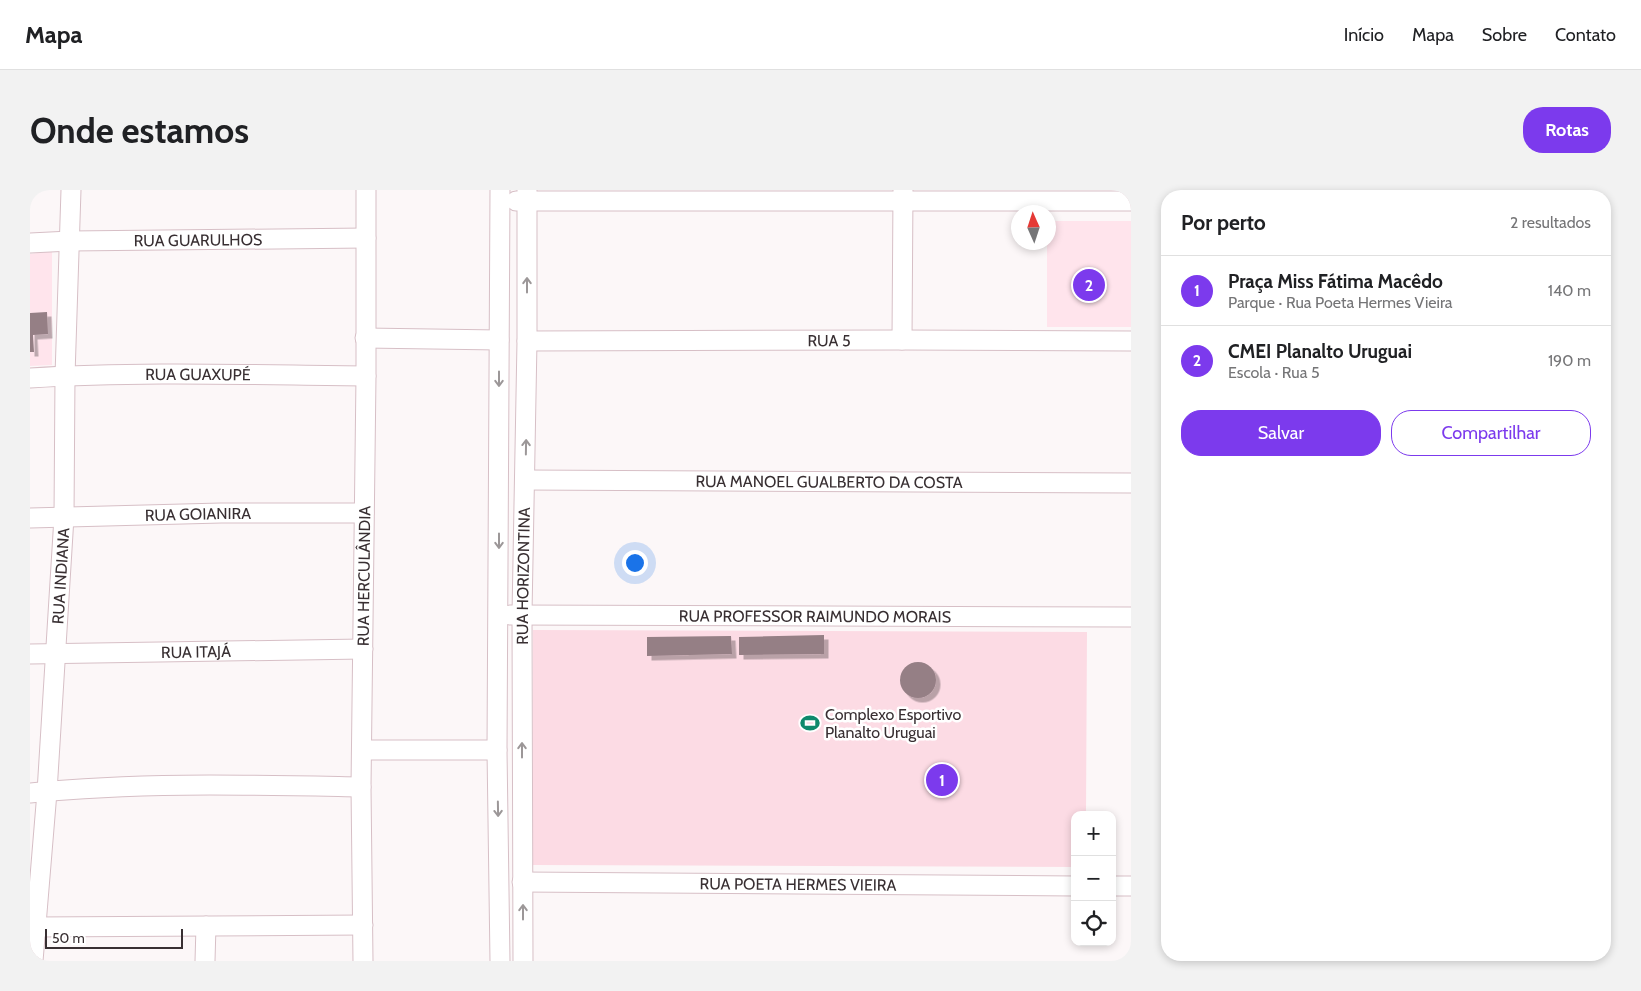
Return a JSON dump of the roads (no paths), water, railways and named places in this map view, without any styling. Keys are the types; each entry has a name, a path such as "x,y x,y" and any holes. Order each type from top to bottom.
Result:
{"street":[{"name":"RUA INDIANA","path":"34,961 38,793 56,652 64,517 65,376 71,190"},
{"name":"RUA HERCULÂNDIA","path":"363,961 361,787 366,376 366,190"},
{"path":"500,195 903,196 1131,201"},
{"name":"RUA HORIZONTINA","path":"500,195 497,750 500,961"},
{"name":"RUA HORIZONTINA","path":"523,961 522,614 527,341 527,196"},
{"path":"902,340 903,196"},
{"name":"RUA GUARULHOS","path":"30,243 366,238"},
{"path":"365,338 499,340"},
{"name":"RUA 5","path":"527,341 1131,341"},
{"name":"RUA GUAXUPÉ","path":"30,378 211,374 366,376"},
{"name":"RUA MANOEL GUALBERTO DA COSTA","path":"525,480 1131,482"},
{"name":"RUA GOIANIRA","path":"30,518 211,513 364,513"},
{"name":"RUA PROFESSOR RAIMUNDO MORAIS","path":"498,616 522,614 1131,617"},
{"name":"RUA ITAJÁ","path":"30,654 56,652 363,650"},
{"path":"362,750 497,750"},
{"path":"38,793 131,786 205,784 361,787"},
{"name":"RUA POETA HERMES VIEIRA","path":"522,882 1071,886"},
{"path":"1116,886 1131,886"},
{"path":"36,927 363,925"},
{"path":"205,961 206,926"}],"place":[{"name":"CMEI Planalto Uruguai","path":"1089,285"},
{"name":"Complexo Esportivo Planalto Uruguai","path":"810,723"},
{"name":"Praça Miss Fátima Macêdo","path":"942,780"}]}
